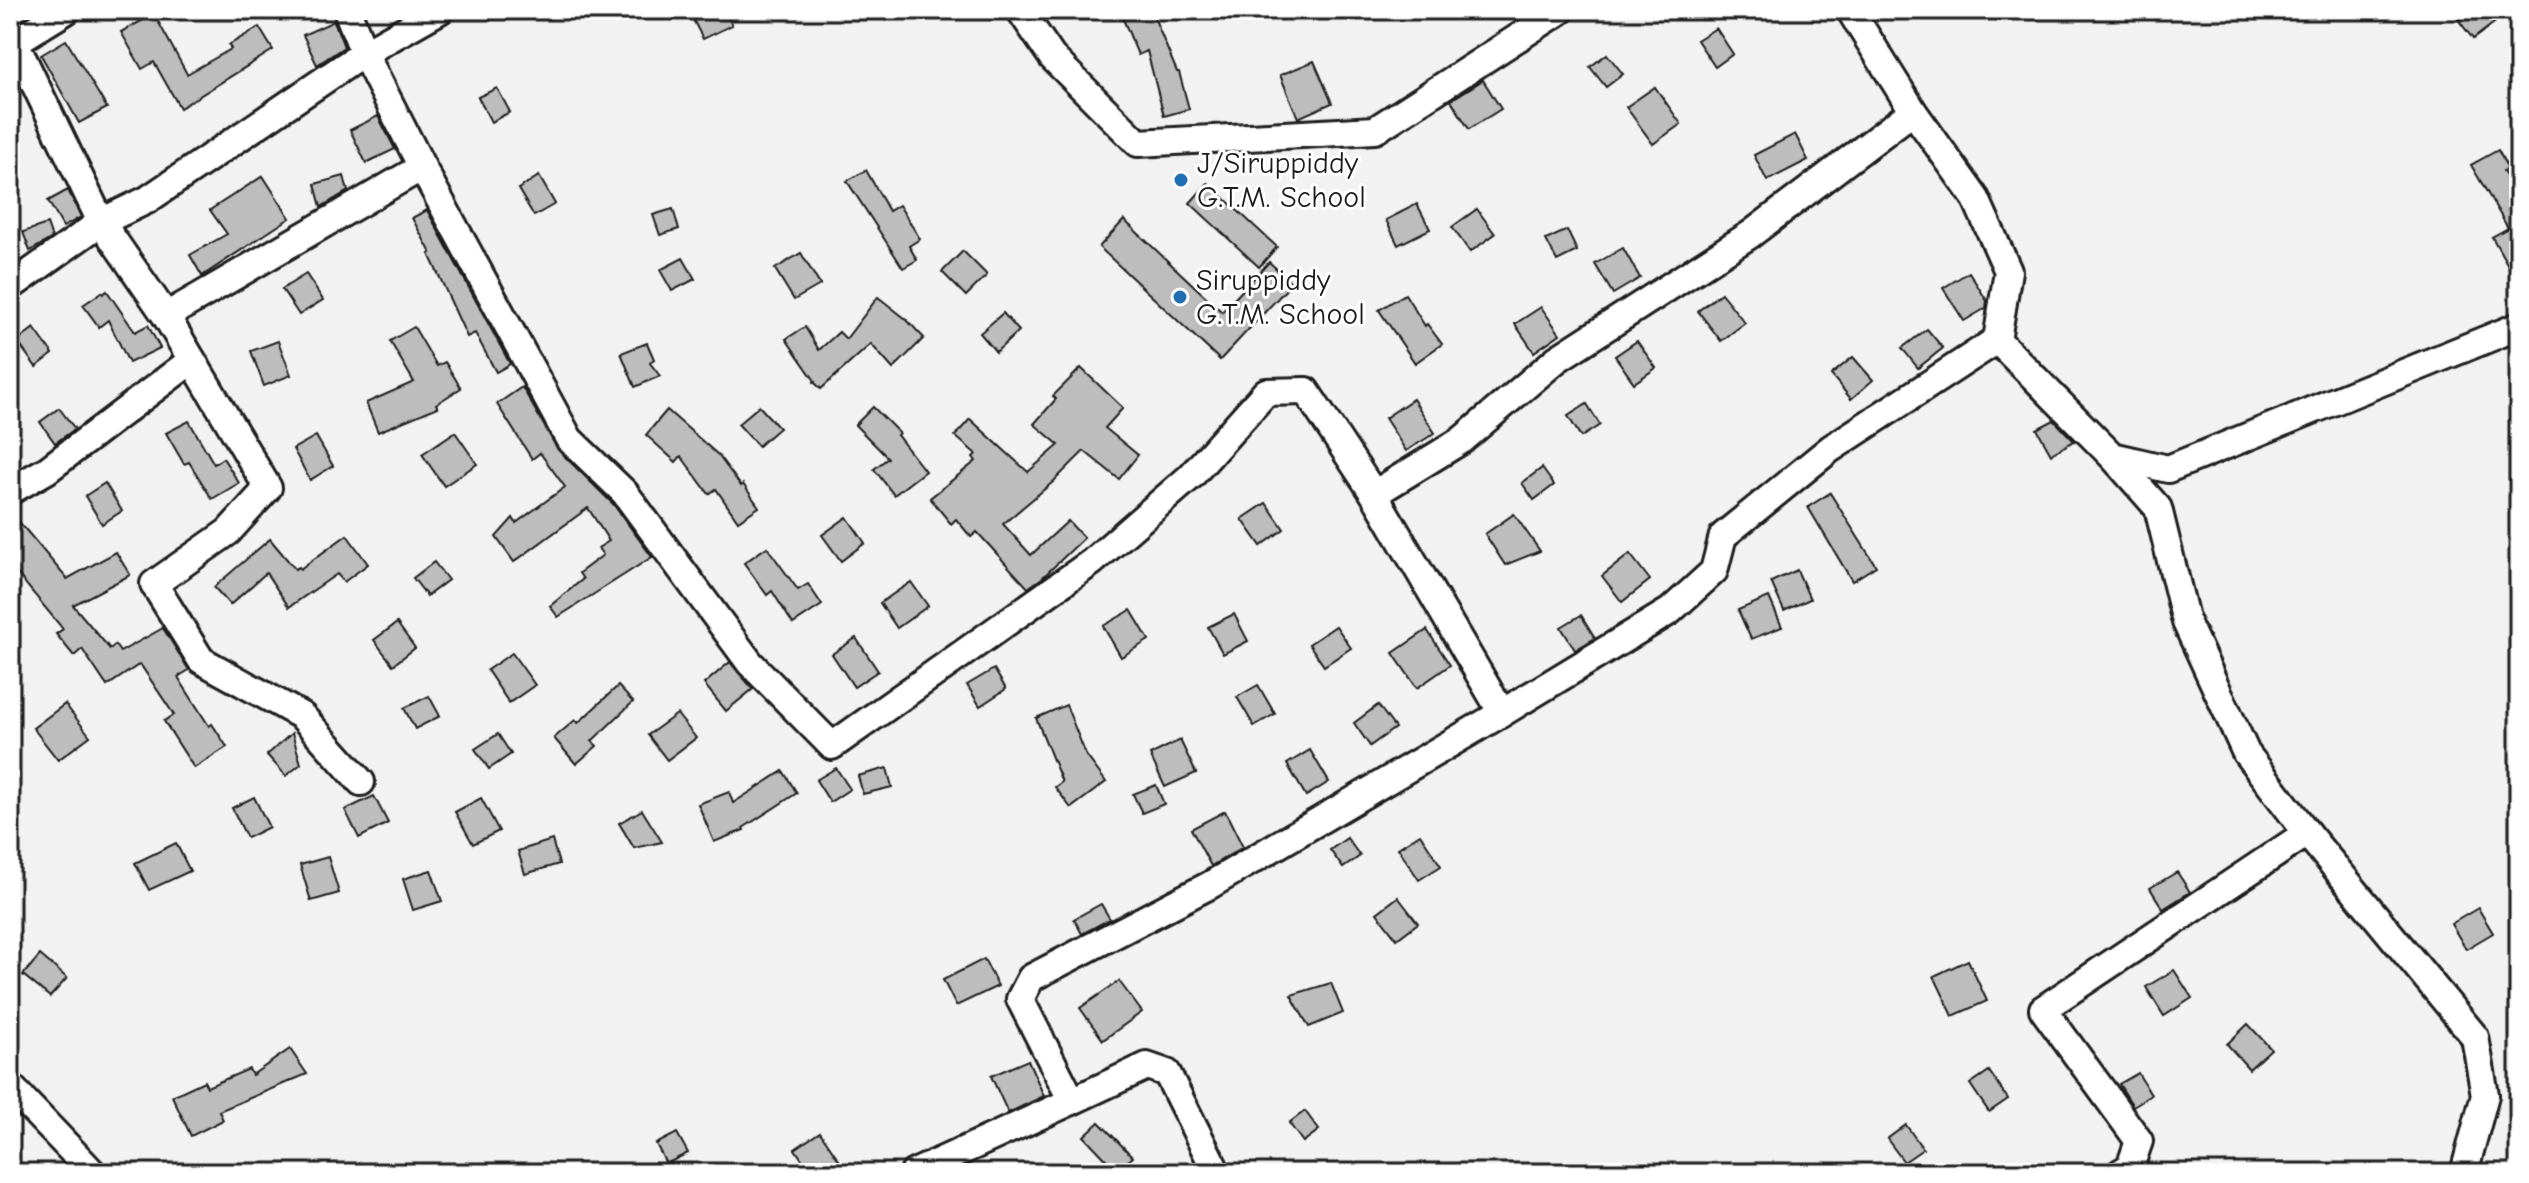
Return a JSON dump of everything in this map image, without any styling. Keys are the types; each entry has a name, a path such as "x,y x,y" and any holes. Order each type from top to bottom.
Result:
{"street":[{"path":"67,10 12,40 101,222 166,316 268,488 228,532 154,584 201,660 302,716 361,782"},
{"path":"347,10 364,53 422,167 569,439 625,493 750,663 832,746 1092,562 1191,476 1266,392 1306,391 1374,494 1502,713"},
{"path":"10,287 101,222 147,200 364,53 440,10"},
{"path":"1020,10 1052,57 1138,143 1375,130 1561,10"},
{"path":"1072,1101 1020,999 1031,978 1210,885 1670,611 1714,571 1723,536 1830,449 1997,340 2008,271 1976,199 1913,111 1850,10"},
{"path":"1374,494 1462,440 1557,359 1751,234 1913,111"},
{"path":"166,316 422,167"},
{"path":"2112,456 2168,469 2519,326"},
{"path":"1997,340 2112,456 2158,508 2186,622 2246,753 2307,833 2475,1037 2485,1095 2464,1173"},
{"path":"10,491 47,470 192,360"},
{"path":"2120,1173 2130,1167 2139,1141 2043,1009 2307,833"},
{"path":"914,1173 1147,1066 1167,1073 1217,1173"},
{"path":"10,1086 93,1173"}],"building":[{"path":"688,10 724,10 732,25 703,39"},
{"path":"1136,10 1151,10 1179,72 1189,109 1164,116 1147,51 1138,55 1123,19 1137,14"},
{"path":"2468,10 2511,10 2473,39 2457,18"},
{"path":"154,14 187,74 231,49 229,45 259,27 273,50 180,108 154,62 142,69 121,32"},
{"path":"334,21 344,47 317,65 303,35"},
{"path":"1716,28 1733,54 1715,67 1697,40"},
{"path":"66,40 107,108 79,123 41,55"},
{"path":"1607,54 1623,74 1606,87 1590,67"},
{"path":"1314,61 1332,103 1298,118 1280,75"},
{"path":"1483,80 1501,109 1469,129 1451,100"},
{"path":"1655,87 1681,124 1653,144 1626,107"},
{"path":"497,88 510,112 491,122 478,97"},
{"path":"378,116 395,149 366,163 350,130"},
{"path":"1795,134 1808,160 1767,181 1754,155"},
{"path":"2498,150 2508,169 2503,171 2519,198 2519,285 2492,237 2508,228 2471,165"},
{"path":"866,170 889,211 899,205 920,239 909,246 917,260 903,268 847,181"},
{"path":"263,176 290,218 202,276 190,255 227,234 210,210"},
{"path":"344,176 348,191 321,207 315,184"},
{"path":"539,176 555,204 534,216 518,189"},
{"name":"Siruppiddy G.T.M. School","path":"1208,183 1277,247 1259,267 1190,203"},
{"path":"68,190 81,217 63,227 48,201"},
{"path":"1417,204 1430,229 1398,245 1386,220"},
{"path":"673,209 679,229 660,235 653,215"},
{"path":"1477,209 1495,234 1470,252 1452,227"},
{"path":"427,210 510,364 496,372 475,333 467,337 431,253 412,218"},
{"name":"Siruppiddy G.T.M. School","path":"1124,220 1222,312 1269,262 1292,283 1220,360 1099,247"},
{"path":"47,224 52,238 30,251 23,232"},
{"path":"1567,230 1577,251 1557,261 1546,240"},
{"path":"1623,248 1640,278 1613,294 1595,264"},
{"path":"963,251 987,275 966,296 942,272"},
{"path":"801,253 820,285 794,300 775,269"},
{"path":"683,258 695,279 672,291 660,270"},
{"path":"1969,272 1987,301 1986,308 1964,321 1943,288"},
{"path":"306,274 323,300 299,315 282,289"},
{"path":"107,291 135,332 148,325 160,348 129,363 108,320 99,327 83,305"},
{"path":"1721,293 1745,323 1721,341 1698,311"},
{"path":"1405,294 1425,326 1427,324 1442,344 1415,363 1379,310"},
{"path":"878,297 924,338 893,369 871,344 821,389 786,339 805,327 819,350 839,332 846,339"},
{"path":"1541,307 1560,334 1534,352 1515,324"},
{"path":"1003,313 1019,331 996,352 980,333"},
{"path":"414,327 437,366 445,362 461,388 436,404 438,407 378,432 366,403 414,382 390,341"},
{"path":"34,328 53,354 36,367 17,341"},
{"path":"1927,329 1943,348 1918,368 1902,348"},
{"path":"278,341 291,375 264,386 251,351"},
{"path":"1637,341 1656,368 1634,383 1615,356"},
{"path":"647,343 654,359 650,363 660,376 635,387 621,353"},
{"path":"1853,357 1873,380 1851,399 1831,375"},
{"path":"1081,368 1123,408 1105,428 1138,455 1119,479 1084,451 1003,524 1031,555 1068,521 1084,538 1028,588 977,532 971,537 956,519 951,524 930,498 976,461 973,457 976,454 955,436 970,419 1028,472 1059,445 1034,424 1056,399 1053,396"},
{"path":"522,387 558,450 613,504 652,557 558,617 550,606 583,579 579,573 603,555 598,548 609,541 588,508 514,562 496,537 513,518 516,523 565,487 540,453 532,459 497,404"},
{"path":"1413,399 1435,433 1406,451 1385,418"},
{"path":"1587,404 1600,425 1581,437 1568,416"},
{"path":"759,406 779,428 758,446 738,424"},
{"path":"873,407 899,433 897,435 925,471 894,495 874,469 888,458 855,425"},
{"path":"59,408 75,429 55,443 40,422"},
{"path":"667,410 718,455 759,507 738,521 716,489 709,494 681,456 676,462 646,435"},
{"path":"2054,420 2074,441 2051,454 2037,429"},
{"path":"189,421 214,464 223,458 239,483 212,499 189,462 184,464 166,433"},
{"path":"455,432 477,464 444,486 422,454"},
{"path":"316,436 333,466 310,480 293,449"},
{"path":"1542,468 1554,485 1534,500 1522,483"},
{"path":"105,483 122,511 102,524 85,496"},
{"path":"1830,493 1876,566 1852,581 1808,507"},
{"path":"1266,503 1284,529 1261,546 1242,519"},
{"path":"10,511 67,579 116,552 130,575 73,605 110,649 115,645 120,652 163,628 189,670 178,677 209,726 212,724 227,747 194,768 164,721 174,715 140,664 107,686 82,649 74,656 56,634 63,629 10,565"},
{"path":"1514,514 1540,551 1505,565 1485,534"},
{"path":"847,517 865,543 841,561 822,535"},
{"path":"347,535 368,564 344,582 337,574 289,607 266,573 230,605 214,587 270,539 295,569 300,569"},
{"path":"767,547 798,590 808,584 822,605 793,624 772,591 767,595 744,563"},
{"path":"1630,554 1650,580 1622,602 1602,576"},
{"path":"434,562 448,580 427,596 413,578"},
{"path":"1797,570 1810,599 1784,611 1771,582"},
{"path":"911,582 928,606 897,628 880,603"},
{"path":"1769,597 1782,627 1751,639 1738,610"},
{"path":"1131,610 1149,640 1121,657 1103,626"},
{"path":"1234,614 1248,641 1223,654 1208,627"},
{"path":"1581,615 1595,638 1575,650 1561,627"},
{"path":"397,623 415,648 393,665 374,640"},
{"path":"1336,626 1351,648 1324,666 1309,644"},
{"path":"1427,630 1450,665 1417,688 1393,653"},
{"path":"856,638 878,671 854,687 832,654"},
{"path":"512,653 535,685 509,703 487,670"},
{"path":"730,662 753,689 726,711 704,684"},
{"path":"994,669 1006,689 980,706 967,685"},
{"path":"1258,685 1275,714 1254,726 1237,697"},
{"path":"618,686 633,702 592,741 597,746 576,764 554,738 575,720 578,723"},
{"path":"429,696 440,716 415,729 404,708"},
{"path":"65,704 90,736 58,760 33,728"},
{"path":"1066,705 1086,755 1106,782 1071,808 1055,787 1062,782 1036,718"},
{"path":"1378,705 1395,728 1370,746 1354,723"},
{"path":"677,714 696,738 667,760 648,735"},
{"path":"292,733 301,764 286,776 267,755"},
{"path":"498,734 511,754 489,769 475,749"},
{"path":"1180,740 1196,773 1165,787 1150,755"},
{"path":"1310,750 1329,782 1306,796 1287,764"},
{"path":"836,768 850,789 830,802 816,780"},
{"path":"887,768 892,787 863,794 858,776"},
{"path":"783,771 797,793 744,830 714,842 698,804 729,792 733,803"},
{"path":"1156,785 1164,804 1142,813 1133,794"},
{"path":"374,796 388,823 359,838 345,810"},
{"path":"254,797 269,827 247,838 232,808"},
{"path":"481,798 499,831 473,844 455,812"},
{"path":"642,810 662,842 634,848 619,823"},
{"path":"1225,811 1243,847 1211,866 1191,829"},
{"path":"1420,834 1441,866 1419,880 1398,848"},
{"path":"1347,838 1360,856 1343,868 1330,850"},
{"path":"552,840 559,864 525,874 518,851"},
{"path":"176,843 190,871 149,890 135,863"},
{"path":"328,857 339,893 311,901 300,865"},
{"path":"431,870 442,901 413,910 403,879"},
{"path":"2177,872 2190,892 2163,909 2150,888"},
{"path":"1398,897 1418,923 1397,939 1377,913"},
{"path":"1101,904 1110,919 1082,934 1074,919"},
{"path":"2478,908 2493,933 2466,949 2451,924"},
{"path":"40,955 67,978 50,997 23,975"},
{"path":"984,959 998,986 956,1006 943,980"},
{"path":"1968,960 1987,1001 1953,1016 1934,976"},
{"path":"2174,970 2192,998 2164,1016 2146,987"},
{"path":"1119,981 1142,1012 1103,1040 1080,1008"},
{"path":"1331,983 1343,1013 1309,1027 1291,995"},
{"path":"2248,1024 2271,1049 2249,1069 2227,1044"},
{"path":"290,1049 307,1074 219,1111 223,1120 191,1136 172,1096 204,1081 207,1087 249,1069 252,1075"},
{"path":"1028,1060 1044,1096 1008,1113 991,1076"},
{"path":"1989,1071 2008,1099 1989,1112 1970,1084"},
{"path":"2138,1073 2151,1095 2133,1106 2119,1084"},
{"path":"1305,1111 1319,1130 1303,1142 1289,1123"},
{"path":"1099,1122 1133,1157 1117,1171 1084,1136"},
{"path":"1906,1125 1923,1149 1904,1162 1887,1139"},
{"path":"820,1132 839,1160 820,1173 811,1173 795,1149"},
{"path":"677,1133 688,1153 666,1164 656,1144"}],"place":[{"name":"J/Siruppiddy G.T.M. School","path":"1181,180"},
{"name":"Siruppiddy G.T.M. School","path":"1180,297"}]}
